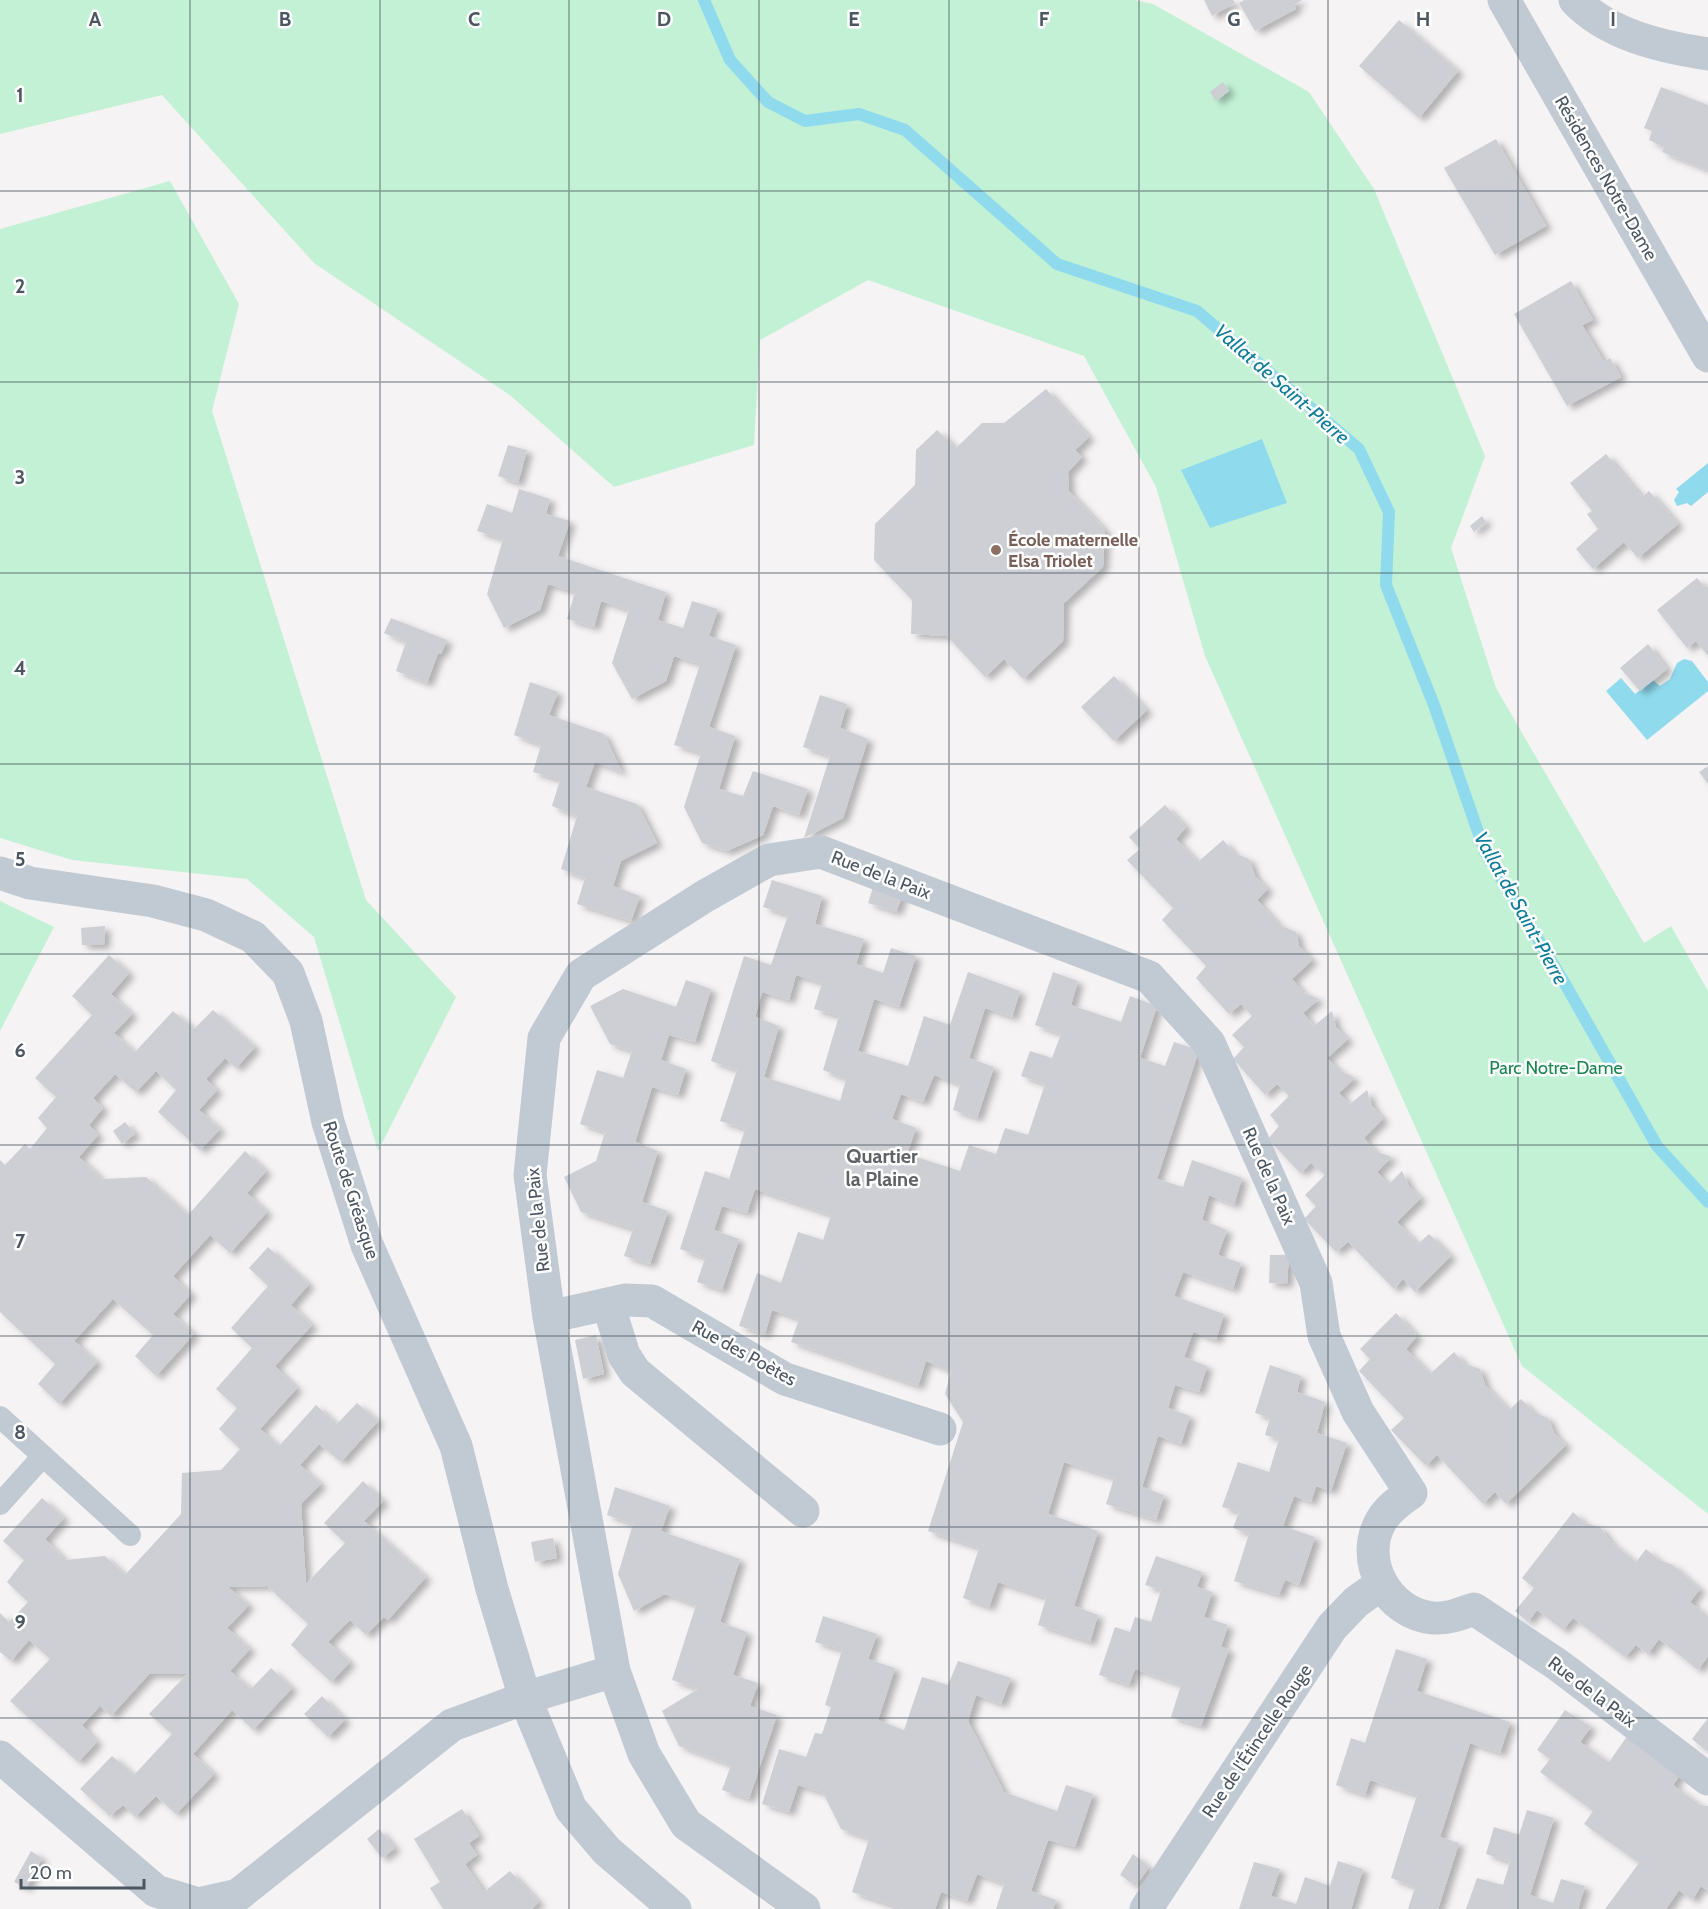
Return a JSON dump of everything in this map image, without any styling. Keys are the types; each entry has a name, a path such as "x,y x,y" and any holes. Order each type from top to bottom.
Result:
{"street":[{"name":"Résidences Notre-Dame","path":"1504,0 1708,356"},
{"path":"1575,0 1589,15 1620,30 1673,48 1708,54"},
{"name":"Rue de la Paix","path":"614,1671 549,1317 530,1175 544,1038 581,975 705,896 769,860 821,852 1149,977 1209,1043 1316,1283 1324,1336 1358,1412 1411,1493 1393,1505 1380,1522 1374,1542 1374,1564 1381,1584 1394,1601 1412,1612 1433,1618 1454,1617 1474,1609 1558,1665 1708,1779"},
{"name":"Route de Gréasque","path":"0,873 30,883 153,901 206,915 253,937 288,973 306,1021 328,1122 367,1245 456,1446 492,1588 525,1698 571,1809 607,1851 675,1909"},
{"name":"Rue des Poètes","path":"549,1317 625,1300 652,1301 785,1379 940,1429"},
{"path":"608,1304 624,1355 635,1372 803,1511"},
{"name":"Rue de l'Étincelle Rouge","path":"1146,1909 1332,1627 1356,1602 1381,1584"},
{"path":"0,1757 156,1891 198,1904 238,1895 452,1725 525,1698 614,1671 644,1754 687,1824 804,1909"}],"lane":[{"path":"0,1417 130,1535"},
{"path":"0,1504 43,1456"}],"green space":[{"name":"Parc Notre-Dame","path":"0,0 1134,0 1153,4 1309,92 1374,189 1485,456 1451,548 1496,688 1644,943 1671,926 1708,991 1708,1514 1522,1366 1205,656 1156,487 1084,356 868,280 760,340 754,445 614,487 511,396 314,263 162,95 0,134"},
{"path":"170,181 239,304 212,411 366,900 456,997 378,1151 314,937 247,879 72,860 0,838 0,229"},
{"path":"0,901 54,927 0,1031"}],"water":[{"path":"1262,439 1287,503 1210,528 1181,470"},
{"path":"1708,463 1708,492 1691,506 1687,503 1677,506 1674,500 1679,492 1676,489"},
{"path":"1684,659 1692,661 1708,682 1708,691 1647,740 1606,691 1621,678 1635,694 1653,680 1660,686 1670,679 1677,663"}],"building":[{"path":"1204,0 1233,0 1235,3 1212,16"},
{"path":"1244,0 1302,0 1294,5 1296,9 1255,31 1239,3"},
{"path":"1399,20 1458,71 1419,118 1359,66"},
{"path":"1223,82 1229,91 1216,101 1210,92"},
{"path":"1661,87 1708,105 1708,170 1662,152 1664,147 1649,140 1652,131 1644,128"},
{"path":"1496,139 1546,226 1495,255 1444,168"},
{"path":"1571,281 1593,320 1582,325 1604,362 1610,358 1621,377 1567,406 1514,314"},
{"path":"1046,389 1089,437 1075,450 1082,457 1068,472 1069,491 1105,530 1103,567 1064,603 1063,641 1023,679 1004,659 985,677 947,636 911,634 912,600 874,560 875,524 915,485 916,450 937,430 956,448 982,423 1004,423"},
{"path":"508,445 527,450 518,483 498,476"},
{"path":"1606,454 1642,497 1649,491 1678,524 1638,558 1624,542 1593,569 1576,549 1598,529 1587,514 1592,511 1570,483"},
{"path":"519,489 550,499 546,514 570,521 558,556 666,592 658,620 683,628 692,601 718,609 709,636 736,645 709,727 735,736 719,789 743,796 753,771 808,789 799,815 773,806 763,835 727,851 702,843 684,807 701,753 674,745 700,664 674,656 666,681 632,699 612,663 629,610 601,601 594,627 567,619 575,592 548,584 540,610 504,628 487,594 503,539 477,531 487,504 512,513"},
{"path":"1482,516 1486,522 1474,532 1470,526"},
{"path":"1697,578 1708,590 1708,656 1696,641 1687,648 1657,610"},
{"path":"391,618 447,640 441,654 438,653 427,683 396,671 406,642 384,633"},
{"path":"1648,644 1667,669 1640,691 1620,668"},
{"path":"1114,676 1147,710 1114,741 1081,707"},
{"path":"530,682 558,692 549,715 604,734 622,772 595,762 586,787 637,804 657,843 621,861 613,886 640,896 631,921 577,904 585,878 561,869 577,816 552,806 560,780 533,772 541,745 514,735"},
{"path":"820,695 847,704 840,728 868,739 843,818 804,838 830,756 803,747"},
{"path":"1708,766 1708,784 1699,772"},
{"path":"1165,805 1186,827 1176,839 1198,862 1223,840 1234,853 1249,859 1255,876 1268,889 1257,900 1279,925 1296,932 1299,946 1312,960 1292,979 1303,992 1319,999 1303,1013 1314,1026 1332,1011 1336,1027 1348,1039 1327,1058 1339,1070 1355,1078 1339,1093 1350,1104 1367,1090 1372,1106 1383,1119 1364,1138 1375,1151 1392,1157 1377,1172 1389,1184 1402,1171 1409,1186 1421,1198 1397,1222 1418,1244 1429,1234 1451,1256 1415,1292 1403,1279 1394,1289 1348,1242 1336,1252 1304,1219 1316,1206 1305,1195 1325,1175 1311,1163 1300,1173 1268,1139 1279,1126 1270,1115 1289,1096 1277,1084 1265,1095 1233,1059 1244,1047 1232,1035 1252,1016 1241,1004 1229,1014 1196,978 1206,966 1162,920 1173,908 1127,860 1140,849 1129,837"},
{"path":"772,880 822,896 815,924 864,939 856,964 883,973 891,948 916,956 899,1007 874,999 858,1051 908,1066 924,1016 950,1025 968,972 1020,991 1012,1017 985,1008 969,1058 994,1067 977,1118 953,1110 960,1084 934,1075 923,1102 901,1094 892,1119 916,1128 907,1154 960,1171 969,1145 996,1154 1005,1128 1028,1135 1045,1084 1021,1076 1030,1051 1052,1058 1061,1034 1035,1025 1053,972 1078,981 1071,1005 1121,1022 1130,996 1157,1006 1140,1058 1165,1066 1174,1042 1199,1050 1157,1179 1183,1187 1192,1160 1242,1178 1234,1205 1209,1195 1202,1220 1227,1230 1218,1255 1241,1263 1233,1289 1183,1272 1174,1296 1224,1314 1216,1340 1193,1332 1184,1357 1207,1366 1199,1392 1175,1385 1168,1408 1190,1416 1181,1444 1158,1436 1142,1487 1164,1495 1156,1520 1106,1504 1114,1478 1064,1462 1048,1514 1098,1531 1074,1606 1098,1615 1090,1642 1038,1625 1046,1598 998,1582 989,1607 963,1598 979,1548 928,1531 963,1422 945,1394 951,1371 926,1361 918,1386 791,1342 799,1319 772,1310 765,1334 739,1326 757,1273 781,1283 798,1232 823,1240 831,1215 755,1189 747,1213 722,1206 714,1230 739,1239 722,1290 697,1282 705,1258 680,1249 705,1171 729,1179 745,1129 720,1121 737,1070 711,1061 744,956 771,965 788,915 763,907","holes":["796,975 822,983 814,1009 839,1016 823,1070 846,1079 840,1101 764,1077 779,1026 755,1017 762,992 789,1000"]},
{"path":"874,884 903,894 896,912 868,903"},
{"path":"105,926 104,945 82,945 81,928"},
{"path":"109,955 129,973 111,994 132,1014 114,1033 135,1052 173,1011 194,1029 213,1010 255,1047 236,1068 225,1058 206,1079 217,1090 199,1110 220,1129 200,1150 158,1112 176,1090 156,1071 136,1092 115,1074 93,1098 103,1108 89,1125 98,1135 79,1157 102,1179 146,1177 188,1215 245,1151 266,1171 247,1193 267,1212 230,1253 210,1235 173,1276 191,1294 173,1314 194,1334 156,1376 135,1356 153,1335 113,1299 74,1341 97,1362 59,1404 38,1384 55,1364 0,1312 0,1160 5,1165 25,1144 30,1149 47,1128 38,1118 56,1097 35,1078 92,1015 72,996"},
{"path":"686,980 711,989 695,1042 669,1035 661,1060 686,1069 678,1095 652,1087 635,1142 658,1151 642,1202 668,1211 650,1264 624,1256 633,1229 581,1212 564,1177 596,1161 605,1132 580,1124 597,1070 623,1078 632,1051 610,1044 590,1006 623,989 676,1007"},
{"path":"125,1122 135,1134 122,1144 113,1131"},
{"path":"268,1247 309,1284 291,1305 312,1325 275,1366 297,1388 260,1429 279,1446 316,1405 337,1424 357,1403 378,1421 341,1462 319,1444 300,1465 321,1484 301,1504 306,1584 345,1543 324,1523 363,1481 383,1501 364,1521 426,1577 388,1620 384,1617 366,1635 350,1620 328,1642 350,1662 331,1682 291,1645 308,1624 267,1586 228,1587 249,1605 227,1628 250,1649 230,1671 251,1689 271,1668 292,1688 253,1730 232,1710 193,1754 214,1774 176,1814 156,1796 135,1817 123,1805 110,1816 80,1789 112,1756 134,1775 172,1734 149,1714 187,1674 149,1674 111,1716 100,1706 82,1725 97,1742 78,1762 10,1701 50,1659 29,1640 11,1661 0,1652 0,1613 9,1622 28,1602 7,1582 24,1560 3,1541 42,1498 64,1518 45,1539 65,1560 105,1556 125,1575 181,1514 182,1473 221,1470 240,1449 219,1429 237,1408 216,1389 252,1348 231,1328 268,1286 249,1268"},
{"path":"1270,1255 1289,1255 1287,1284 1269,1283"},
{"path":"1396,1313 1417,1336 1406,1349 1430,1374 1454,1352 1465,1364 1480,1369 1485,1385 1509,1410 1521,1399 1534,1412 1548,1418 1554,1433 1566,1445 1506,1504 1495,1492 1483,1504 1437,1455 1426,1466 1391,1430 1404,1418 1359,1371 1370,1359 1360,1349"},
{"path":"596,1335 604,1374 583,1379 575,1340"},
{"path":"1270,1365 1301,1376 1297,1392 1325,1402 1317,1433 1347,1443 1331,1491 1316,1486 1311,1502 1294,1496 1283,1526 1315,1537 1299,1585 1285,1580 1279,1595 1234,1581 1249,1534 1233,1528 1239,1512 1222,1507 1238,1462 1269,1472 1279,1439 1265,1435 1270,1418 1255,1413"},
{"path":"615,1487 670,1506 661,1531 740,1559 720,1622 747,1632 733,1675 758,1683 750,1706 777,1715 749,1799 722,1790 731,1765 679,1746 662,1711 698,1689 672,1680 696,1605 665,1594 634,1611 618,1574 633,1524 607,1515"},
{"path":"1573,1512 1585,1523 1600,1527 1611,1542 1636,1562 1646,1549 1659,1560 1673,1565 1700,1589 1690,1602 1708,1616 1708,1656 1698,1670 1659,1639 1648,1654 1636,1645 1625,1657 1573,1618 1563,1630 1537,1610 1528,1622 1515,1611 1534,1588 1522,1578"},
{"path":"553,1538 557,1558 535,1562 531,1542"},
{"path":"1156,1556 1202,1572 1197,1587 1212,1592 1204,1617 1228,1625 1221,1647 1229,1649 1201,1726 1171,1717 1181,1685 1135,1669 1129,1685 1099,1675 1115,1627 1130,1632 1135,1617 1151,1622 1161,1590 1145,1585"},
{"path":"823,1616 877,1634 868,1659 895,1668 878,1720 904,1730 922,1677 948,1685 958,1661 1011,1678 1001,1704 976,1695 968,1721 1004,1792 1057,1811 1066,1785 1093,1794 1075,1847 1048,1840 1031,1891 1056,1900 1053,1909 996,1909 1004,1884 977,1874 967,1901 941,1892 935,1909 903,1909 852,1892 869,1839 841,1829 823,1793 798,1785 789,1812 762,1804 779,1749 806,1757 815,1733 822,1734 831,1707 825,1705 842,1650 815,1642"},
{"path":"1396,1649 1427,1659 1417,1691 1510,1722 1500,1753 1470,1743 1440,1837 1459,1843 1438,1909 1408,1909 1415,1887 1391,1878 1417,1795 1370,1780 1365,1795 1336,1785 1351,1738 1365,1743"},
{"path":"322,1696 345,1720 328,1737 304,1714"},
{"path":"1565,1710 1591,1727 1580,1742 1609,1762 1628,1735 1682,1772 1673,1785 1700,1805 1708,1806 1708,1891 1701,1886 1692,1900 1679,1890 1666,1909 1605,1909 1639,1863 1584,1824 1593,1811 1540,1772 1550,1759 1537,1750"},
{"path":"1708,1718 1708,1752 1692,1739"},
{"path":"462,1809 479,1836 469,1843 477,1855 465,1864 484,1892 510,1871 539,1902 532,1909 443,1909 430,1888 440,1882 414,1839"},
{"path":"1527,1810 1554,1818 1530,1895 1553,1903 1561,1879 1585,1886 1578,1909 1466,1909 1477,1878 1503,1885 1510,1862 1486,1854 1494,1827 1519,1835"},
{"path":"379,1829 395,1848 382,1858 367,1839"},
{"path":"31,1851 42,1858 26,1888 14,1882"},
{"path":"1133,1854 1149,1867 1136,1886 1120,1875"},
{"path":"1338,1861 1363,1869 1351,1909 1239,1909 1254,1862 1280,1869 1271,1896 1296,1904 1305,1877 1330,1886"}],"waterway":[{"name":"Vallat de Saint-Pierre","path":"704,0 730,60 768,102 805,121 859,114 905,130 1057,264 1197,311 1359,449 1389,512 1386,585 1434,705 1485,852 1564,982 1657,1146 1708,1202"}],"place":[{"name":"École maternelle Elsa Triolet","path":"996,550"}],"district":[{"name":"Quartier la Plaine","path":"882,1168"}]}
